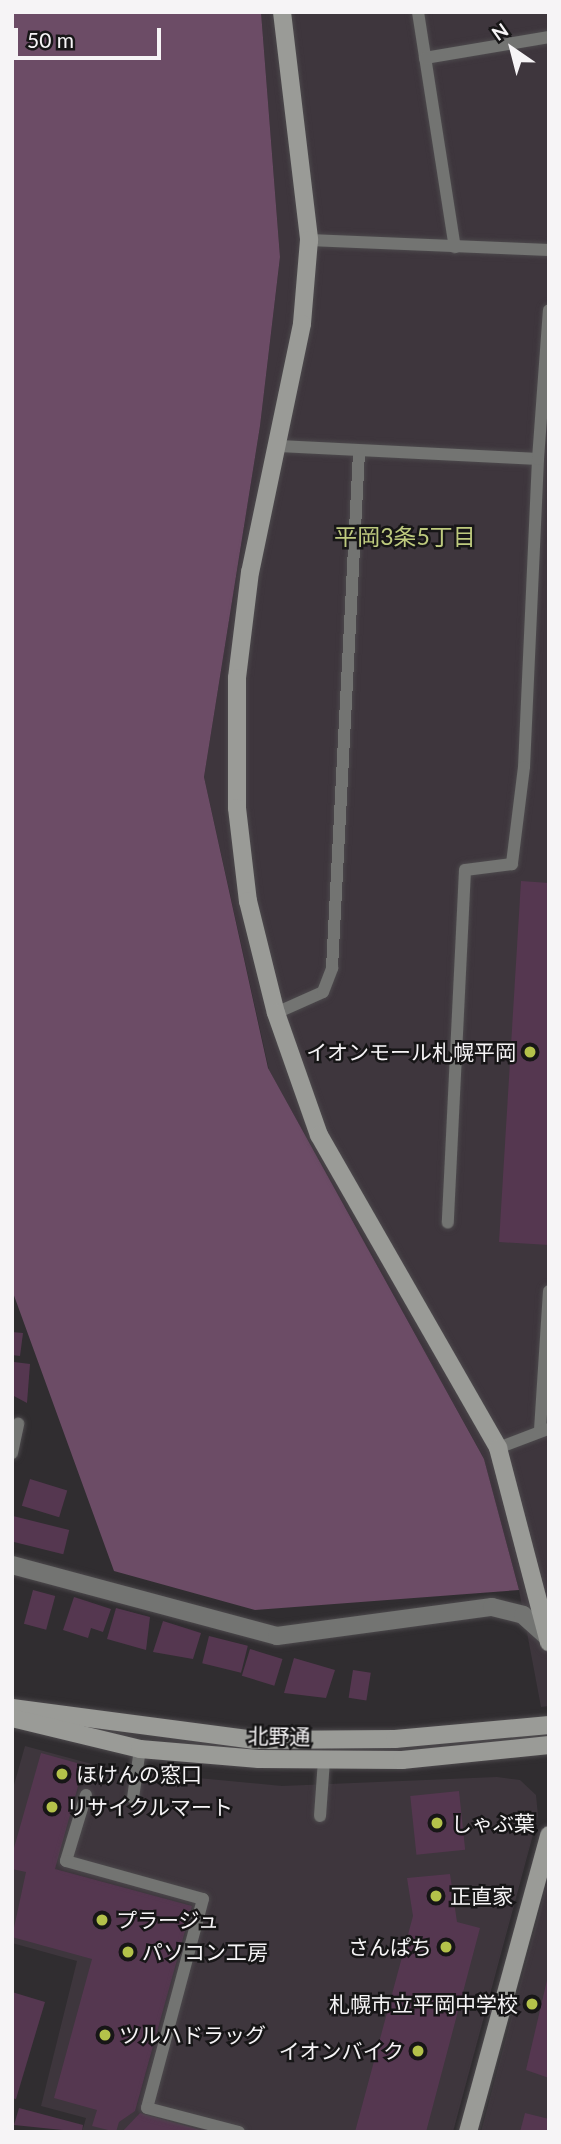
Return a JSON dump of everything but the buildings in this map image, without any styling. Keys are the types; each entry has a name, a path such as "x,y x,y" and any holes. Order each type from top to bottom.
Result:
{"street":[{"path":"282,12 309,240 302,324 279,446 250,572 235,744 248,901 276,1013 319,1135 498,1448 543,1606 547,1638"},
{"path":"12,1565 278,1636 492,1607 523,1615 547,1638"},
{"name":"北野通","path":"12,1709 256,1740 395,1739 549,1725"},
{"name":"北野通","path":"12,1718 140,1749 324,1759 401,1760 549,1745"},
{"path":"468,2132 549,1835"}],"lane":[{"path":"418,12 455,247"},
{"path":"425,58 549,37"},
{"path":"309,240 549,250"},
{"path":"448,1223 465,870 512,864 524,767 538,459 549,310"},
{"path":"279,446 538,459"},
{"path":"276,1013 323,992 332,968 359,452"},
{"path":"498,1448 545,1429 549,1291"},
{"path":"12,1453 18,1424"},
{"path":"133,1798 140,1749"},
{"path":"320,1815 324,1759"},
{"path":"86,1795 66,1861 204,1899 147,2108 239,2132"}],"shaded area":[{"path":"12,12 261,12 280,257 260,426 204,777 268,1068 484,1459 519,1590 255,1610 114,1571 12,1290"},
{"path":"261,12 549,12 549,1706 541,1707 519,1590 484,1459 269,1070 204,777 260,426 280,257"},
{"path":"25,1746 114,1770 282,1786 497,1777 520,1780 536,1795 538,1816 453,2132 82,2132 86,2118 41,2106 77,1961 12,1943 12,1792"},
{"name":"札幌市立平岡中学校","path":"549,1875 549,2132 481,2132"}],"place":[{"name":"イオンモール札幌平岡","path":"530,1052"},
{"name":"ほけんの窓口","path":"62,1774"},
{"name":"リサイクルマート","path":"52,1807"},
{"name":"しゃぶ葉","path":"437,1823"},
{"name":"正直家","path":"436,1896"},
{"name":"プラージュ","path":"102,1920"},
{"name":"さんぱち","path":"446,1947"},
{"name":"パソコン工房","path":"128,1952"},
{"name":"札幌市立平岡中学校","path":"532,2004"},
{"name":"ツルハドラッグ","path":"105,2035"},
{"name":"イオンバイク","path":"418,2051"}],"district":[{"name":"平岡3条5丁目","path":"405,536"}]}
